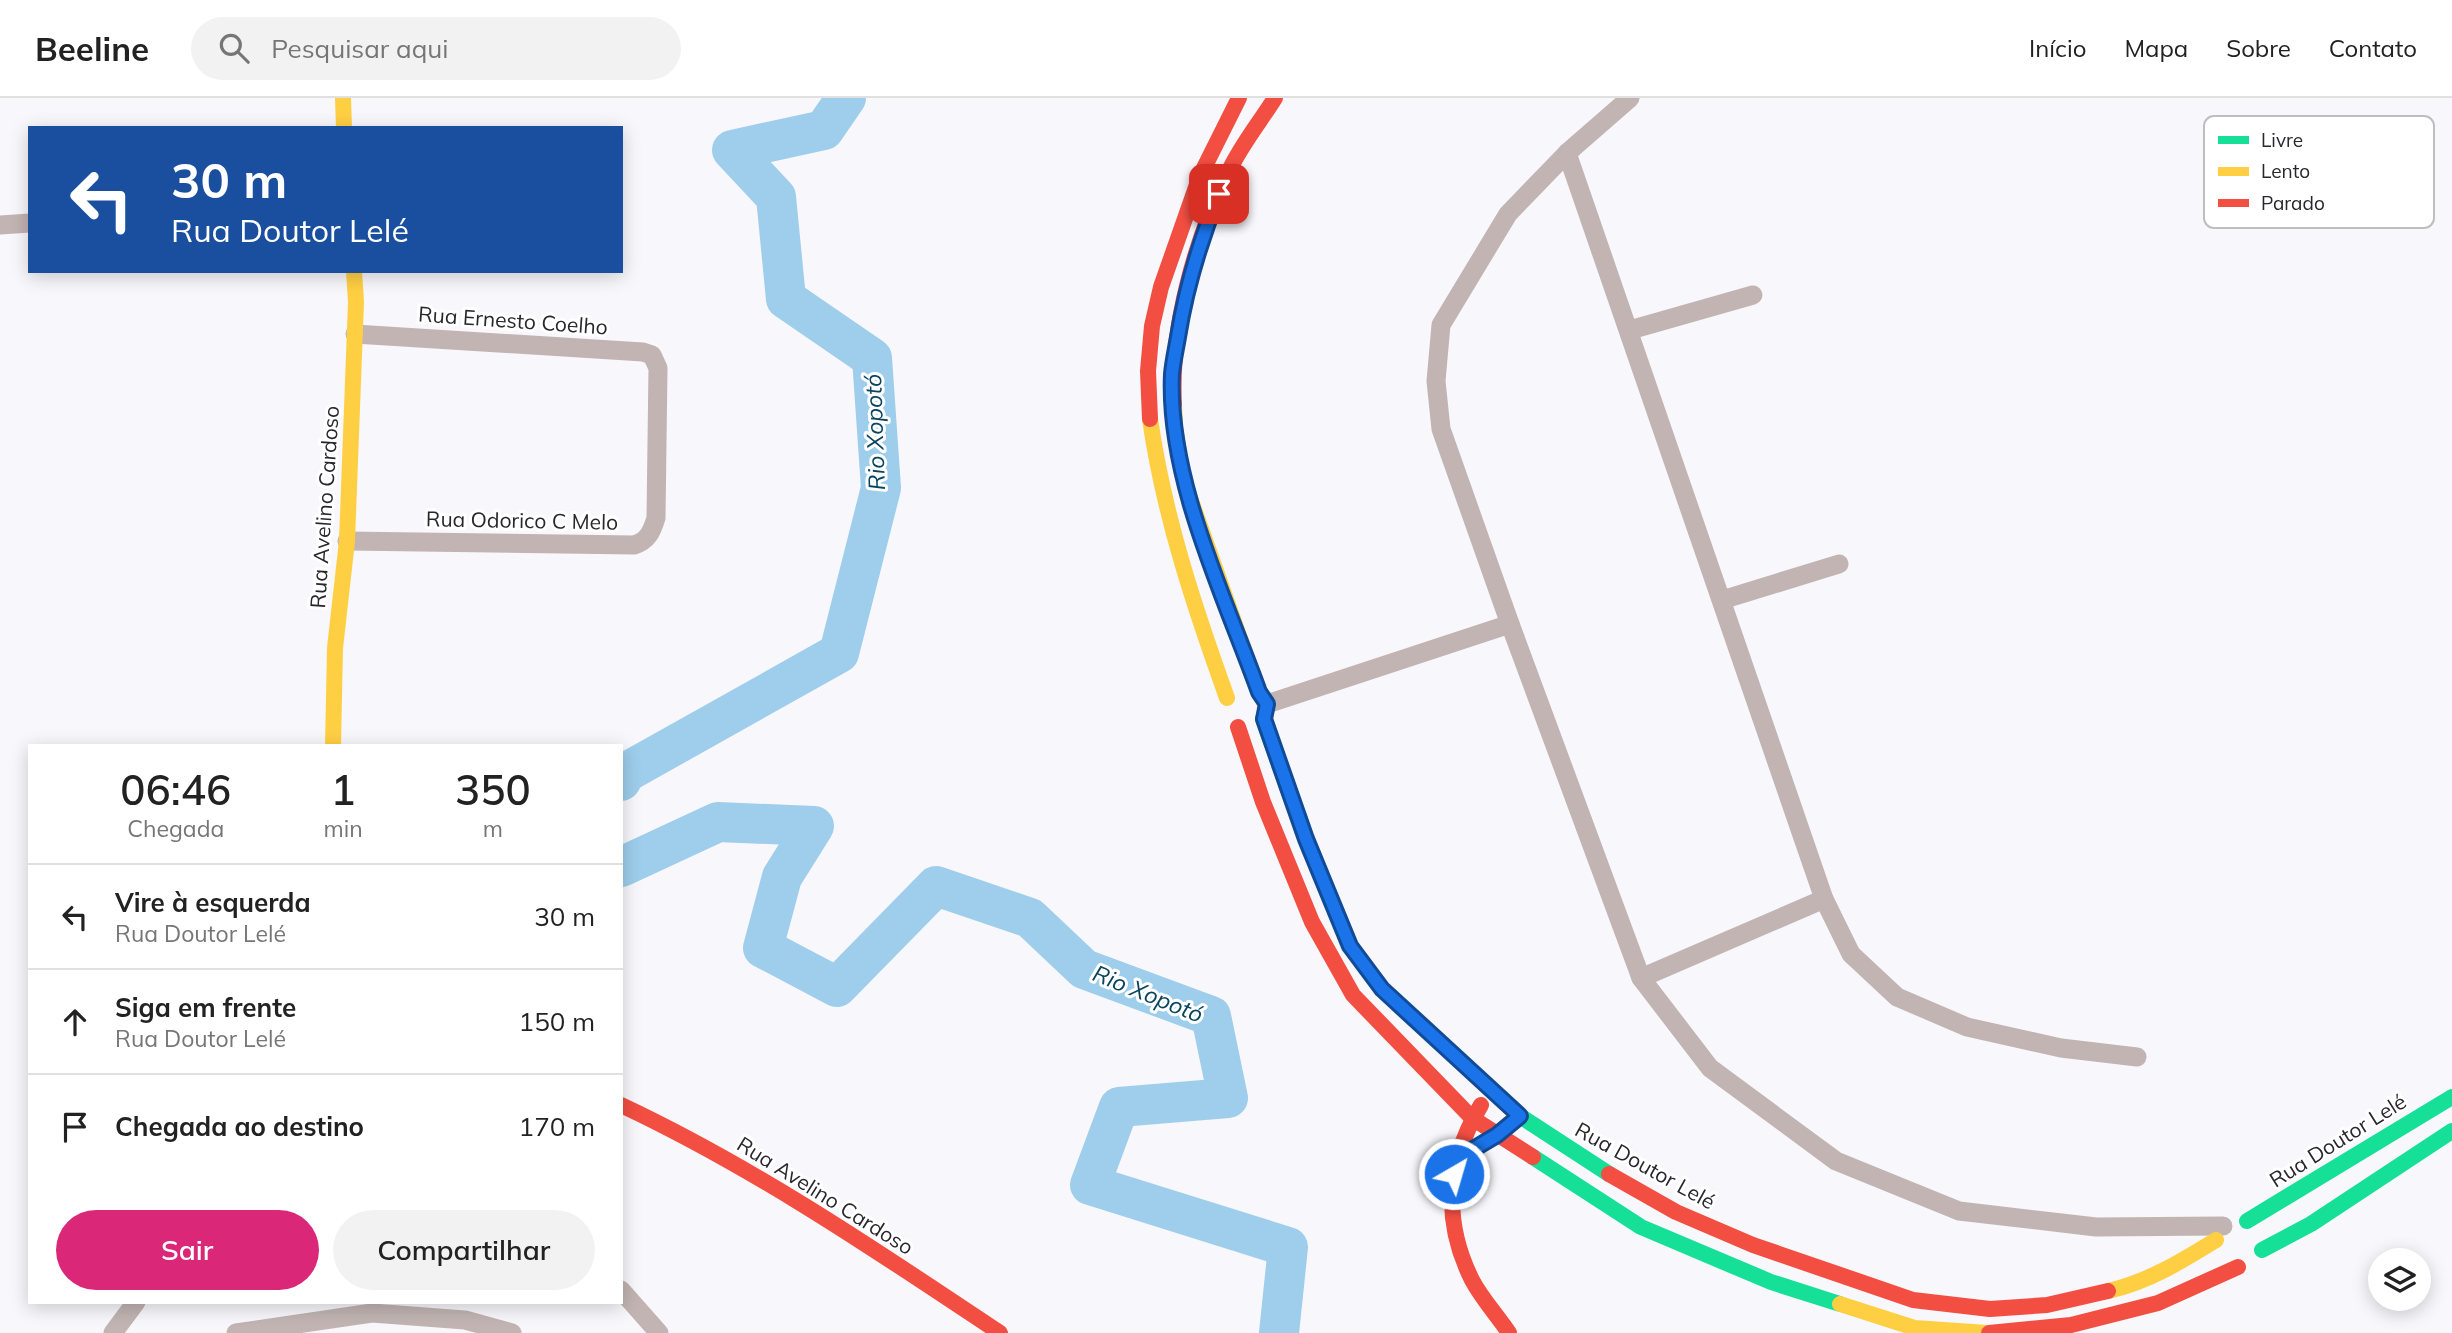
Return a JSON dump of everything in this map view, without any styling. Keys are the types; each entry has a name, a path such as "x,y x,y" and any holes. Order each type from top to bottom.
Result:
{"street":[{"path":"343,98 344,126"},
{"path":"1227,698 1194,605 1167,514 1155,452 1149,396 1152,328 1162,280 1196,183 1238,98"},
{"name":"Rua Doutor Lelé","path":"1275,98 1229,170 1200,242 1184,301 1172,374 1175,428 1184,481 1263,705 1306,839 1350,946 1382,989 1520,1116 1589,1163 1676,1212 1753,1245 1913,1300 1990,1310 2047,1305 2122,1288 2175,1266 2220,1233"},
{"path":"1630,98 1567,153 1508,214 1441,325 1436,381 1441,429 1641,978 1710,1068 1836,1161 1959,1211 2096,1227 2220,1233 2239,1220 2248,1221 2260,1233 2262,1250"},
{"path":"1567,153 1824,899 1851,954 1897,997 1967,1027 2060,1048 2137,1057"},
{"path":"0,225 28,223"},
{"name":"Rua Avelino Cardoso","path":"333,744 335,648 348,541 355,334 354,273"},
{"path":"1630,331 1753,295"},
{"name":"Rua Ernesto Coelho","path":"355,334 643,352 652,355 658,368"},
{"name":"Rua Odorico C Melo","path":"348,541 624,545 642,543 653,528 656,518 658,368"},
{"path":"1722,600 1839,564"},
{"path":"1263,705 1245,687 1237,688 1227,698 1226,715 1231,723 1238,727 1252,728 1263,705 1510,624"},
{"path":"1238,727 1263,802 1312,922 1353,995 1472,1118 1487,1141 1641,1227 1771,1282 1915,1328 1988,1333 2071,1325 2158,1303 2252,1262 2262,1250 2311,1224 2452,1131"},
{"path":"1641,978 1824,899"},
{"path":"1491,1091 1472,1118 1455,1160 1455,1238 1472,1279 1509,1333"},
{"name":"Rua Doutor Lelé","path":"2248,1221 2452,1097"},
{"name":"Rua Avelino Cardoso","path":"623,1106 744,1168 835,1224 1000,1333"},
{"path":"1455,1160 1487,1141 1520,1116"},
{"path":"2220,1233 2219,1256 2230,1265 2238,1267"},
{"path":"623,1292 659,1333"},
{"path":"113,1333 135,1304"},
{"path":"236,1333 372,1313 465,1320 512,1333"}],"waterway":[{"name":"Rio Xopotó","path":"623,777 625,773 839,653 881,488 872,358 786,299 776,197 732,150 824,130 846,98"},
{"name":"Rio Xopotó","path":"623,866 718,822 814,826 782,877 763,948 837,987 936,886 1030,918 1084,969 1211,1016 1228,1098 1119,1107 1090,1185 1288,1247 1279,1333"}],"traffic: fast":[{"path":"1263,719 1306,840 1350,946 1382,989 1520,1116 1609,1174"},
{"path":"2247,1221 2452,1097"},
{"path":"2262,1250 2311,1224 2452,1131"},
{"path":"1533,1157 1641,1227 1771,1282 1840,1304"}],"traffic: slow":[{"path":"343,98 344,126"},
{"path":"333,744 335,648 347,541 356,302 354,273"},
{"path":"1174,404 1184,481 1259,692"},
{"path":"1150,419 1163,491 1181,560 1227,698"},
{"path":"2108,1291 2151,1276 2216,1240"},
{"path":"1840,1304 1915,1328 1987,1333"}],"traffic: jam":[{"path":"1150,419 1148,371 1152,326 1161,287 1200,176 1239,98"},
{"path":"1174,404 1176,346 1187,285 1196,255 1217,197 1234,161 1275,98"},
{"path":"1238,727 1263,802 1312,922 1353,995 1472,1118 1533,1157"},
{"path":"1481,1105 1461,1148 1455,1169 1453,1213 1462,1258 1472,1280 1509,1333"},
{"path":"623,1106 767,1183 861,1241 1000,1333"},
{"path":"1609,1174 1676,1212 1753,1245 1913,1300 1990,1309 2047,1305 2108,1291"},
{"path":"1989,1333 2071,1325 2158,1303 2238,1267"}],"route":[{"path":"1219,194 1200,242 1184,301 1172,374 1175,428 1184,481 1259,692 1267,704 1264,719 1306,839 1350,946 1382,989 1520,1116 1497,1135 1455,1160 1454,1174"}]}
